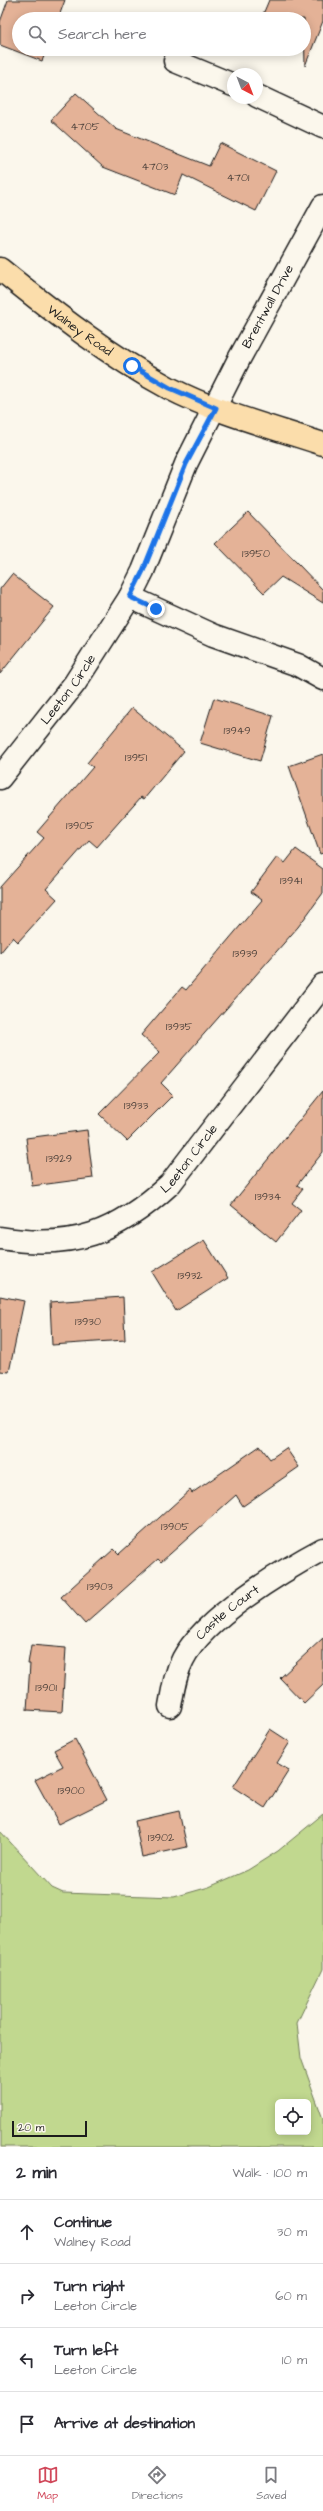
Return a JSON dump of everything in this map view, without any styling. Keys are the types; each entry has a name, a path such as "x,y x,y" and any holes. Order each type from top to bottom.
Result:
{"main road":[{"name":"Walney Road","path":"0,269 59,316 126,362 170,388 216,408 323,444"}],"street":[{"path":"175,61 227,83"},
{"path":"263,99 323,126"},
{"name":"Brentwall Drive","path":"216,408 239,359 323,206"},
{"name":"Leeton Circle","path":"0,778 75,683 130,597 143,571 186,464 216,408"},
{"path":"130,597 213,634 298,665 323,679"},
{"name":"Leeton Circle","path":"0,1238 21,1242 56,1242 79,1238 112,1227 144,1208 170,1184 323,985"},
{"name":"Castle Court","path":"170,1706 174,1682 182,1659 196,1640 210,1626 257,1590 323,1549"}],"green space":[{"path":"323,1814 323,1969 297,2023 301,2058 323,2119 323,2147 0,2147 0,1831 52,1888 63,1893 174,1897 209,1887 248,1870 278,1851"}],"building":[{"path":"8,0 65,0 61,12 12,12 12,50 0,45 0,22"},
{"path":"269,0 323,0 323,21 311,51 311,12 264,12"},
{"path":"29,56 44,56 42,61"},
{"path":"305,56 309,56 305,66"},
{"path":"76,93 116,129 209,166 220,143 276,171 256,211 183,175 175,195 103,167 51,120"},
{"path":"248,512 323,590 323,603 281,577 264,593 215,543"},
{"path":"12,574 54,607 0,674 0,589"},
{"path":"214,698 273,716 260,761 200,743"},
{"path":"132,708 184,751 144,799 141,797 97,847 89,840 46,889 57,899 18,942 13,937 0,953 0,887 44,838 37,832 93,767 87,763"},
{"path":"323,754 323,853 320,854 289,766"},
{"path":"296,849 323,869 323,893 298,927 161,1083 173,1095 127,1141 99,1114 160,1052 141,1035 182,987 186,990 262,900 251,892 277,857 285,863"},
{"path":"323,1091 323,1152 297,1185 303,1189 292,1203 301,1210 276,1242 231,1205"},
{"path":"87,1130 93,1178 32,1186 26,1138"},
{"path":"204,1240 228,1278 176,1311 152,1272"},
{"path":"0,1296 24,1301 9,1372 0,1371"},
{"path":"123,1297 125,1340 52,1345 50,1302"},
{"path":"260,1446 270,1459 286,1448 299,1467 243,1506 236,1495 161,1562 158,1559 85,1624 61,1597 114,1549 119,1554 190,1490 192,1493"},
{"path":"323,1638 323,1685 304,1703 280,1678"},
{"path":"31,1645 66,1648 62,1712 27,1710 30,1664 28,1664"},
{"path":"270,1729 290,1742 277,1763 289,1770 265,1808 233,1787"},
{"path":"75,1739 107,1800 59,1824 35,1780 63,1766 54,1750"},
{"path":"179,1811 187,1847 142,1857 135,1821"}],"route":[{"path":"132,366 170,388 216,408 186,464 143,571 130,597 156,609"}]}
